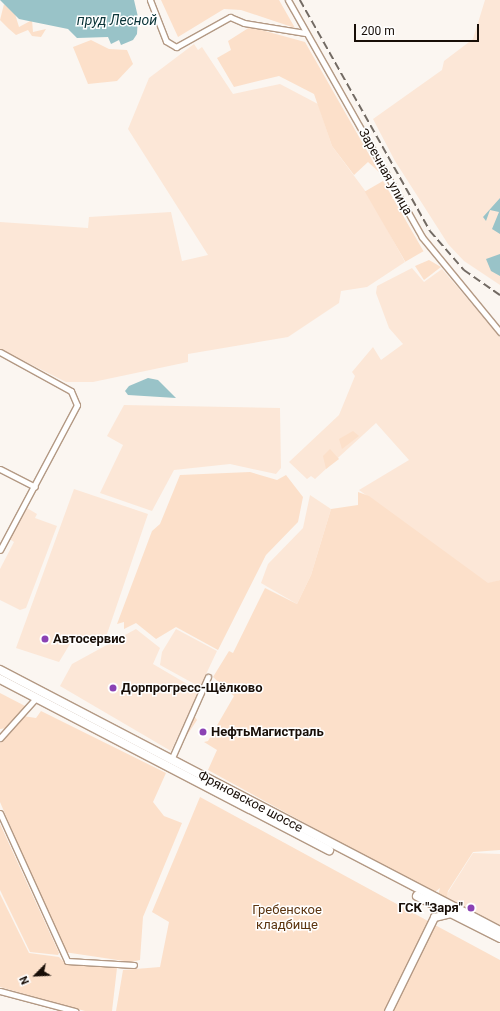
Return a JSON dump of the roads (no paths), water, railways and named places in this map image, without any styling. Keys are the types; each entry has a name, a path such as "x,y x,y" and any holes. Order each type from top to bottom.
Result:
{"main road":[{"name":"Фряновское шоссе","path":"0,670 500,931"},
{"name":"Фряновское шоссе","path":"0,679 433,905 500,938"}],"street":[{"path":"150,0 166,41 176,47 230,17 305,33"},
{"name":"Заречная улица","path":"288,0 305,33 422,237 500,332"},
{"path":"0,352 71,391 76,398 77,410 0,550"},
{"path":"0,469 35,487"},
{"path":"171,760 208,677"},
{"path":"0,738 36,698"},
{"path":"0,730 8,728"},
{"path":"0,813 67,961 134,965"},
{"path":"388,1011 434,917 433,905"},
{"path":"434,917 451,914"},
{"path":"0,991 75,1011"}],"water":[{"name":"пруд Лесной","path":"0,0 134,0 138,17 137,34 133,40 121,45 119,40 111,44 108,37 77,38 68,29 19,19"},
{"path":"500,198 500,234 492,229 499,212 490,210 486,221 483,217"},
{"path":"500,254 500,276 491,271 486,259"},
{"path":"148,378 158,380 176,398 128,395 125,391 129,386"}],"railway":[{"path":"300,0 430,231 464,270 500,295"}],"place":[{"name":"Автосервис","path":"45,639"},
{"name":"Дорпрогресс-Щёлково","path":"113,688"},
{"name":"НефтьМагистраль","path":"203,732"},
{"name":"ГСК \"Заря\"","path":"471,908"}],"park label":[{"name":"Гребенское кладбище","path":"287,918"}]}
